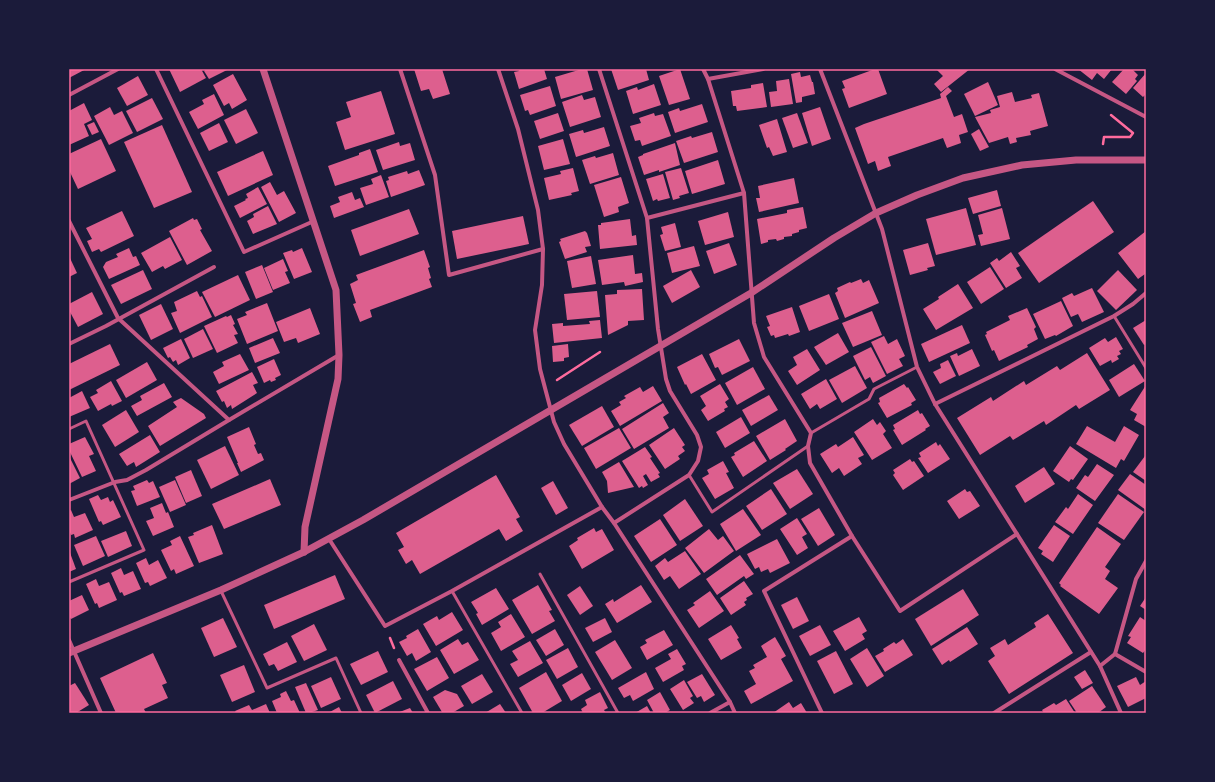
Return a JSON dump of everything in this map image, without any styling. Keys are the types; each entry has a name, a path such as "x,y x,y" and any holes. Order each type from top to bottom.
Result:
{"street":[{"path":"69,95 118,69"},
{"path":"156,69 244,252 314,221"},
{"path":"263,69 336,290 339,355 338,379 305,527 304,552"},
{"path":"400,69 435,175 449,275 543,249"},
{"path":"498,69 518,130 536,203 543,249 542,285 535,330 540,369 554,422 564,444 602,507 614,523 730,702 735,713"},
{"path":"599,69 647,218 661,348 666,379 670,391 697,435 701,447 698,461 690,475 614,523"},
{"path":"703,69 708,78 744,193 754,323 764,357 811,433 808,446 810,463 852,536 900,611 1017,534"},
{"path":"708,78 763,69"},
{"path":"820,69 882,229 917,367 935,404 1100,666 1121,713"},
{"path":"1055,69 1146,117"},
{"path":"71,652 221,590 329,539 661,348 751,293 834,238 876,214 917,195 963,178 1022,165 1076,160 1145,161"},
{"path":"647,218 744,193"},
{"path":"70,223 118,318 229,420"},
{"path":"69,344 214,267"},
{"path":"935,404 1114,316 1134,304 1146,293"},
{"path":"69,500 114,482 127,480 146,470 339,355"},
{"path":"329,539 385,626 452,592 602,507"},
{"path":"822,713 764,591 852,536"},
{"path":"1100,666 1115,654 1136,578 1146,561"},
{"path":"69,640 71,652 101,713"},
{"path":"994,713 1091,652"},
{"path":"1115,654 1146,672"},
{"path":"399,660 428,713"},
{"path":"710,713 730,702"}],"lane":[{"path":"1114,316 1146,368"},
{"path":"811,433 869,399 874,389 917,367"},
{"path":"69,429 86,421 144,550 69,582"},
{"path":"690,475 712,512 808,446"},
{"path":"540,574 618,713"},
{"path":"221,590 268,688 336,658 361,713"},
{"path":"452,592 522,713"}],"path":[{"path":"1103,144 1104,136 1130,137 1133,133 1108,112"},
{"path":"544,388 600,352"},
{"path":"385,626 399,660"}],"building":[{"path":"69,69 86,69 69,78"},
{"path":"169,69 201,69 206,78 180,92"},
{"path":"207,69 229,69 209,79 204,71"},
{"path":"414,69 442,69 450,94 433,99 429,89 421,91"},
{"path":"518,69 544,69 547,79 519,89 514,72 519,71"},
{"path":"582,69 587,69 593,90 561,99 555,77"},
{"path":"611,69 646,69 649,80 618,90"},
{"path":"680,69 690,99 669,105 659,76"},
{"path":"878,69 887,94 849,108 842,89 845,88 842,81"},
{"path":"936,69 970,69 941,92 934,84 943,76"},
{"path":"1078,69 1112,69 1104,79 1097,73 1092,80"},
{"path":"1124,69 1132,69 1138,75 1135,79 1137,81 1126,94 1112,82"},
{"path":"800,72 801,77 810,75 815,94 802,97 802,102 796,103 791,74"},
{"path":"1146,73 1146,96 1145,95 1143,97 1133,88"},
{"path":"233,74 247,100 232,109 229,103 224,106 213,85"},
{"path":"138,76 148,95 127,106 117,88"},
{"path":"789,79 793,104 771,107 769,92 777,91 776,81"},
{"path":"988,82 998,105 975,116 964,94"},
{"path":"763,83 767,107 737,111 736,106 733,106 731,91 751,88 751,85"},
{"path":"654,84 661,105 633,114 626,91 637,87 638,90"},
{"path":"550,86 556,106 530,115 528,110 525,111 520,95"},
{"path":"948,87 952,91 946,96 954,117 962,114 968,132 959,135 961,143 947,148 943,138 888,157 891,166 878,171 875,161 868,164 855,128 941,98 940,94"},
{"path":"381,91 395,134 345,150 336,122 351,117 346,102"},
{"path":"1012,92 1015,102 1032,98 1031,95 1039,93 1048,126 1030,131 1031,135 1016,138 1017,142 1010,144 1008,137 989,143 975,117 991,113 990,110 1000,107 997,96"},
{"path":"214,94 224,115 198,129 189,112 204,104 202,100"},
{"path":"582,95 584,100 595,97 601,117 570,127 562,102"},
{"path":"152,98 163,119 137,132 126,111"},
{"path":"84,103 92,120 84,124 89,136 69,145 69,111"},
{"path":"702,104 708,122 675,133 668,112 679,108 680,111"},
{"path":"110,107 114,115 122,111 133,133 109,145 94,116"},
{"path":"820,107 831,139 812,146 802,113"},
{"path":"246,109 258,133 236,144 224,120"},
{"path":"558,113 564,131 540,139 534,121"},
{"path":"654,113 655,116 663,114 671,136 642,146 640,140 635,141 630,126 641,123 639,118"},
{"path":"797,113 808,143 793,148 782,118"},
{"path":"777,119 787,152 773,156 769,147 767,148 759,125"},
{"path":"94,122 99,132 92,135 87,125"},
{"path":"219,123 228,142 209,151 200,133"},
{"path":"162,125 192,192 154,208 124,142"},
{"path":"604,127 610,146 576,157 569,134 583,130 584,133"},
{"path":"979,129 989,147 980,151 971,134"},
{"path":"712,132 718,152 684,163 676,141 691,136 692,138"},
{"path":"101,139 116,171 78,189 69,170 69,154"},
{"path":"563,139 570,164 544,170 538,146"},
{"path":"399,142 400,146 410,143 415,160 383,170 376,150"},
{"path":"675,143 680,165 644,175 638,157"},
{"path":"370,149 378,172 335,186 328,166 359,155 359,153"},
{"path":"263,151 273,175 228,196 217,172"},
{"path":"613,153 619,175 590,184 582,160"},
{"path":"718,160 725,184 692,194 685,171"},
{"path":"573,168 579,191 571,193 572,195 549,200 544,178 561,174 560,171"},
{"path":"681,168 689,193 679,196 680,198 673,200 665,172"},
{"path":"419,170 425,185 391,197 386,181 389,180 388,177 407,171 408,174"},
{"path":"663,174 670,198 658,201 657,199 653,201 646,179"},
{"path":"381,175 389,197 366,205 360,188 373,184 371,179"},
{"path":"621,177 629,203 618,207 619,212 604,217 594,185"},
{"path":"794,178 799,203 759,212 756,198 760,198 758,186"},
{"path":"270,182 277,195 284,191 296,213 279,222 261,187"},
{"path":"258,187 267,204 240,218 234,206 246,200 245,199 248,198 246,194"},
{"path":"997,190 1001,206 973,214 968,198"},
{"path":"352,192 355,200 360,198 364,207 334,218 330,206 340,202 338,197"},
{"path":"1093,201 1114,232 1039,283 1018,253"},
{"path":"268,206 277,224 253,234 247,221 254,217 253,214"},
{"path":"803,207 807,228 799,230 799,232 792,234 792,236 784,237 784,239 777,241 776,239 768,240 768,242 761,244 757,219 787,213 787,210"},
{"path":"966,208 976,245 936,255 926,219"},
{"path":"1002,208 1010,239 981,246 978,235 983,234 978,215"},
{"path":"409,209 419,234 360,256 351,230"},
{"path":"122,211 134,236 101,252 99,249 92,252 87,241 92,239 86,228"},
{"path":"728,212 734,237 705,245 698,221"},
{"path":"523,216 529,244 457,259 452,231"},
{"path":"193,218 194,220 197,219 202,229 200,230 212,251 187,265 169,231"},
{"path":"630,219 632,236 636,235 637,245 600,249 598,225 601,225 601,223"},
{"path":"675,223 681,247 665,251 660,235 663,234 661,227"},
{"path":"585,231 591,246 585,247 587,252 565,259 559,242 561,241 560,239"},
{"path":"1146,231 1146,275 1145,274 1138,279 1118,253"},
{"path":"170,237 182,260 165,269 163,266 152,272 141,253"},
{"path":"729,243 737,265 714,274 706,251"},
{"path":"928,243 935,266 927,268 928,270 910,275 903,250"},
{"path":"694,246 700,266 672,273 667,253"},
{"path":"129,248 133,257 136,256 140,265 109,279 103,267 106,262 118,257 116,254"},
{"path":"302,248 312,272 294,279 283,253 292,250 293,252"},
{"path":"424,250 430,267 428,268 431,278 429,279 432,287 370,310 372,317 360,322 353,304 356,303 350,284 358,280 356,275"},
{"path":"1011,252 1020,266 1016,268 1022,278 1006,288 990,263 997,258 999,261"},
{"path":"633,255 635,274 642,273 643,282 625,286 624,282 602,285 598,260"},
{"path":"69,256 77,273 69,277"},
{"path":"591,256 596,284 572,288 567,261"},
{"path":"283,259 288,271 285,272 290,283 273,290 264,268"},
{"path":"262,265 273,292 256,299 245,272"},
{"path":"990,267 1004,289 981,304 967,282"},
{"path":"143,270 152,289 121,304 111,285"},
{"path":"691,270 700,287 672,303 663,286"},
{"path":"1118,270 1137,290 1116,310 1097,291"},
{"path":"238,275 250,300 215,317 202,292"},
{"path":"861,279 863,283 869,280 879,303 845,318 835,293 838,291 837,288"},
{"path":"958,284 973,308 936,330 923,309"},
{"path":"1092,288 1104,312 1082,322 1078,314 1071,317 1062,298 1072,293 1074,296"},
{"path":"642,289 644,320 628,321 628,325 608,335 605,295 617,294 617,290"},
{"path":"197,291 200,297 202,296 212,317 180,333 171,313 177,311 174,302"},
{"path":"597,291 600,317 567,320 564,294"},
{"path":"92,292 103,314 78,327 69,310 69,304"},
{"path":"829,294 839,319 809,331 799,306"},
{"path":"1061,301 1073,326 1056,336 1055,335 1045,339 1033,314"},
{"path":"267,303 278,331 247,344 237,319 247,315 245,312"},
{"path":"161,304 173,329 151,340 139,315"},
{"path":"792,307 800,332 789,336 788,334 775,338 774,335 771,336 767,327 770,326 766,316"},
{"path":"310,308 320,334 298,343 296,338 284,342 276,322"},
{"path":"1027,308 1036,327 1034,329 1038,339 1027,345 1028,347 999,361 994,350 992,351 985,335 987,334 986,332 1010,320 1008,316"},
{"path":"872,311 882,335 853,347 842,323"},
{"path":"231,315 235,324 233,325 238,334 234,335 238,343 217,353 204,326"},
{"path":"600,320 602,338 554,343 552,324 563,323 563,326 590,324 589,321"},
{"path":"1146,320 1146,344 1144,345 1133,328"},
{"path":"962,325 970,343 929,362 921,344"},
{"path":"203,329 213,349 193,358 184,339"},
{"path":"838,333 849,352 826,365 814,347"},
{"path":"884,336 888,344 897,339 905,356 899,359 903,366 887,374 871,342"},
{"path":"1116,337 1123,349 1119,351 1121,354 1117,356 1119,359 1112,363 1111,360 1100,366 1089,348 1105,338 1108,342"},
{"path":"273,338 280,353 255,363 249,348"},
{"path":"181,339 190,358 178,365 176,360 173,362 170,357 168,358 163,348"},
{"path":"739,339 750,361 722,375 718,367 715,368 709,354"},
{"path":"110,344 120,365 69,390 69,364"},
{"path":"568,344 569,357 564,358 564,361 553,362 552,346"},
{"path":"871,347 886,376 873,383 870,377 865,380 853,356"},
{"path":"807,349 820,370 797,385 788,371 797,365 793,357"},
{"path":"972,349 980,366 959,376 950,356 957,353 958,356"},
{"path":"1087,353 1110,390 1079,409 1076,405 1046,425 1044,421 1013,440 1010,436 980,455 957,418 991,397 993,401 1024,381 1026,385 1057,366 1060,370"},
{"path":"240,354 249,370 219,384 213,372 224,366 222,362"},
{"path":"702,354 716,380 691,394 677,367"},
{"path":"274,359 281,375 275,378 276,380 271,382 270,380 264,383 257,367"},
{"path":"948,360 956,376 940,384 933,372 941,368 940,364"},
{"path":"147,362 157,380 126,398 116,380"},
{"path":"1134,364 1145,381 1119,397 1109,380"},
{"path":"855,366 867,388 842,403 829,380"},
{"path":"753,367 765,389 737,405 725,383"},
{"path":"252,372 258,383 253,385 257,393 232,409 231,405 227,408 224,401 222,402 216,391"},
{"path":"826,379 837,399 820,409 817,404 810,409 801,394"},
{"path":"111,381 122,401 112,406 111,404 98,411 90,397 98,393 96,390"},
{"path":"164,383 172,397 137,416 131,406 142,400 140,396"},
{"path":"720,384 729,399 725,402 728,407 724,409 725,411 708,421 701,410 706,406 700,396"},
{"path":"904,384 907,388 908,387 916,400 911,403 912,405 887,418 878,403 880,402 879,398"},
{"path":"1146,385 1146,427 1134,420 1137,414 1130,410"},
{"path":"653,386 662,401 620,426 611,411 621,405 619,402 626,398 624,396 640,387 643,392"},
{"path":"82,391 90,408 69,417 69,398"},
{"path":"769,395 778,410 751,426 742,410"},
{"path":"181,398 204,414 206,418 160,446 148,426 177,407 173,402"},
{"path":"663,403 669,413 663,417 669,428 634,449 622,429"},
{"path":"602,406 614,427 582,446 569,425"},
{"path":"126,410 139,432 115,447 102,425"},
{"path":"918,410 920,414 922,413 930,426 902,445 893,430 895,429 893,425"},
{"path":"741,417 750,433 725,448 716,432"},
{"path":"785,419 797,441 770,460 756,436"},
{"path":"873,419 877,425 880,422 886,431 883,434 892,448 872,460 854,432"},
{"path":"1087,426 1115,442 1124,426 1139,435 1124,461 1121,459 1116,468 1076,444"},
{"path":"249,427 256,444 254,445 258,454 261,453 264,460 241,472 227,437"},
{"path":"619,428 631,448 596,469 584,448"},
{"path":"674,428 685,445 682,447 685,451 678,456 680,459 665,469 649,445"},
{"path":"150,435 160,452 136,467 134,462 127,466 119,454"},
{"path":"85,437 94,454 89,456 96,471 82,477 69,450 69,444"},
{"path":"853,437 864,455 858,458 862,464 844,476 839,468 832,473 820,454 836,444 838,447"},
{"path":"754,441 767,461 743,477 731,457 735,455 734,453"},
{"path":"936,442 938,446 940,444 950,459 928,473 918,458 921,457 919,453"},
{"path":"225,446 239,475 211,489 197,460"},
{"path":"1070,446 1088,459 1073,480 1071,479 1069,482 1053,471"},
{"path":"645,447 660,473 658,474 660,477 651,482 646,474 643,476 648,485 643,488 642,486 639,488 622,461"},
{"path":"69,456 80,478 69,484"},
{"path":"1145,456 1146,457 1146,481 1133,472"},
{"path":"910,459 912,462 914,461 924,476 903,490 893,475 895,473 893,470"},
{"path":"723,461 729,472 726,473 734,488 715,499 702,478 709,474 707,470"},
{"path":"619,462 634,487 608,493 607,481 602,472"},
{"path":"1097,464 1114,475 1095,501 1076,488 1085,475 1088,477"},
{"path":"1044,467 1055,484 1025,503 1015,486"},
{"path":"797,469 813,494 790,509 773,483"},
{"path":"191,470 202,496 186,503 175,477"},
{"path":"1130,474 1146,485 1146,510 1118,490"},
{"path":"496,475 520,517 516,519 523,531 506,541 499,529 420,574 412,560 406,564 398,550 404,547 396,533"},
{"path":"270,479 281,505 224,529 212,504"},
{"path":"147,480 149,483 153,481 160,497 137,506 131,491 135,490 133,486"},
{"path":"175,480 186,505 170,512 159,487"},
{"path":"553,481 568,508 556,515 541,488"},
{"path":"771,489 787,514 762,530 746,506"},
{"path":"965,489 967,492 970,491 980,506 959,519 947,501"},
{"path":"1078,494 1093,505 1073,534 1055,522 1066,507 1068,509"},
{"path":"1118,494 1144,512 1124,540 1098,523"},
{"path":"98,495 101,500 108,497 110,502 113,500 121,517 103,525 101,521 99,522 89,499"},
{"path":"685,499 703,526 680,541 663,515"},
{"path":"162,503 166,513 168,512 174,527 153,536 146,521 154,518 150,508"},
{"path":"819,508 835,535 818,546 801,519"},
{"path":"743,509 761,535 736,551 720,524"},
{"path":"71,510 74,517 85,513 93,530 75,538 74,534 71,535 69,530 69,511"},
{"path":"797,518 807,534 802,537 808,548 797,555 780,529"},
{"path":"660,519 677,545 651,562 634,536"},
{"path":"212,525 223,554 199,563 188,537 194,535 193,533"},
{"path":"1054,525 1070,536 1053,562 1041,554 1043,551 1038,548"},
{"path":"1097,527 1121,544 1105,567 1110,571 1105,579 1118,588 1099,614 1060,586 1061,585 1059,583"},
{"path":"594,528 596,532 602,529 614,550 582,569 569,546 578,540 577,538"},
{"path":"709,529 718,540 723,536 734,551 704,573 685,548"},
{"path":"126,531 132,546 108,557 101,541"},
{"path":"96,536 105,556 83,566 74,545"},
{"path":"180,536 194,566 176,574 174,569 171,571 161,550 172,545 170,541"},
{"path":"777,539 790,563 770,573 768,569 761,572 759,567 755,569 747,554"},
{"path":"69,550 76,569 69,572"},
{"path":"685,551 701,574 679,589 670,576 664,580 655,566 665,558 668,562"},
{"path":"740,555 754,574 746,579 744,576 717,595 706,579"},
{"path":"146,558 149,565 158,560 167,578 150,586 148,582 145,583 136,563"},
{"path":"121,568 124,575 133,571 141,589 124,596 122,592 120,593 111,573"},
{"path":"335,575 345,599 274,629 264,605"},
{"path":"96,579 99,586 109,582 117,600 99,608 97,603 95,604 86,584"},
{"path":"744,581 753,594 746,598 747,600 744,602 746,605 731,615 720,598"},
{"path":"538,585 552,610 549,611 555,621 532,634 512,600"},
{"path":"641,585 652,602 617,623 605,604 613,599 614,602"},
{"path":"580,586 593,606 580,615 567,595"},
{"path":"496,588 509,609 482,625 476,614 478,613 471,602"},
{"path":"963,589 979,615 931,646 915,619"},
{"path":"710,591 724,611 699,628 687,610 695,605 693,603"},
{"path":"82,595 89,610 71,619 69,616 69,601"},
{"path":"797,597 809,621 793,629 781,605"},
{"path":"1146,597 1146,610 1140,606"},
{"path":"452,612 463,630 436,646 423,624 437,616 439,620"},
{"path":"511,614 525,637 501,651 491,633 501,627 498,622"},
{"path":"1048,614 1073,653 1009,694 988,661 995,656 990,648 1005,639 1008,645 1036,627 1034,623"},
{"path":"859,617 867,631 862,634 865,639 845,651 833,631"},
{"path":"1140,617 1146,621 1146,649 1143,653 1127,643 1131,637 1128,636"},
{"path":"223,618 237,647 214,657 201,628"},
{"path":"605,618 612,632 593,642 585,628"},
{"path":"314,624 327,650 304,661 291,636"},
{"path":"731,625 739,638 737,639 742,648 721,660 708,639"},
{"path":"820,625 831,645 810,656 799,636"},
{"path":"967,627 978,644 950,662 949,660 942,665 932,649"},
{"path":"418,629 431,652 416,661 412,653 407,656 399,642 407,638 406,636"},
{"path":"555,629 564,645 546,656 536,640"},
{"path":"664,630 673,645 647,660 640,647 647,643 645,640"},
{"path":"775,637 786,656 781,659 793,681 751,704 744,691 756,684 749,671 755,668 753,665 767,657 761,646"},
{"path":"458,639 462,645 468,642 479,660 454,674 440,650"},
{"path":"903,639 913,655 885,672 875,656 884,651 883,649 894,642 896,644"},
{"path":"615,640 632,668 612,680 595,652"},
{"path":"530,641 543,663 518,677 510,664 518,660 512,651"},
{"path":"287,642 297,662 278,671 274,664 269,666 263,654"},
{"path":"568,648 578,667 557,679 546,660"},
{"path":"867,648 884,676 867,687 850,659"},
{"path":"677,649 686,664 682,666 684,670 663,682 655,668 671,659 668,654"},
{"path":"378,651 388,672 361,685 350,664"},
{"path":"836,651 853,684 834,694 817,661"},
{"path":"153,653 167,683 162,685 168,698 144,709 146,713 116,713 100,678"},
{"path":"437,657 449,678 427,691 414,669"},
{"path":"244,665 255,692 232,702 220,675"},
{"path":"1085,670 1093,683 1082,689 1074,677"},
{"path":"546,672 562,701 542,713 533,713 519,688"},
{"path":"646,672 654,689 633,701 630,695 624,698 618,688"},
{"path":"582,673 591,689 571,701 562,685"},
{"path":"482,674 493,692 472,704 461,686"},
{"path":"702,674 715,695 704,702 701,696 697,698 687,682"},
{"path":"331,677 341,699 321,708 311,686"},
{"path":"1136,677 1140,685 1146,681 1146,698 1128,707 1117,686"},
{"path":"684,680 693,696 690,698 694,703 683,710 670,689"},
{"path":"393,681 402,699 375,713 366,695"},
{"path":"75,683 89,705 76,713 69,713 69,686"},
{"path":"306,683 318,710 309,713 306,713 295,687"},
{"path":"1092,686 1106,707 1098,713 1077,713 1069,701"},
{"path":"445,690 457,694 464,706 452,713 442,712 433,697"},
{"path":"286,691 291,701 294,700 300,713 277,713 272,701 281,697 280,694"},
{"path":"600,692 608,708 604,710 606,713 583,713 581,709 587,705 585,700"},
{"path":"660,692 670,710 665,713 654,713 647,700"},
{"path":"1066,699 1075,713 1044,713 1042,710 1054,703 1056,705"},
{"path":"789,702 793,708 801,703 807,713 773,713"},
{"path":"266,704 270,713 236,713 235,711 249,705 252,710"},
{"path":"500,704 506,713 485,713"},
{"path":"647,706 651,713 635,713"},
{"path":"339,707 342,713 328,713"},
{"path":"410,708 413,713 397,713"}]}
